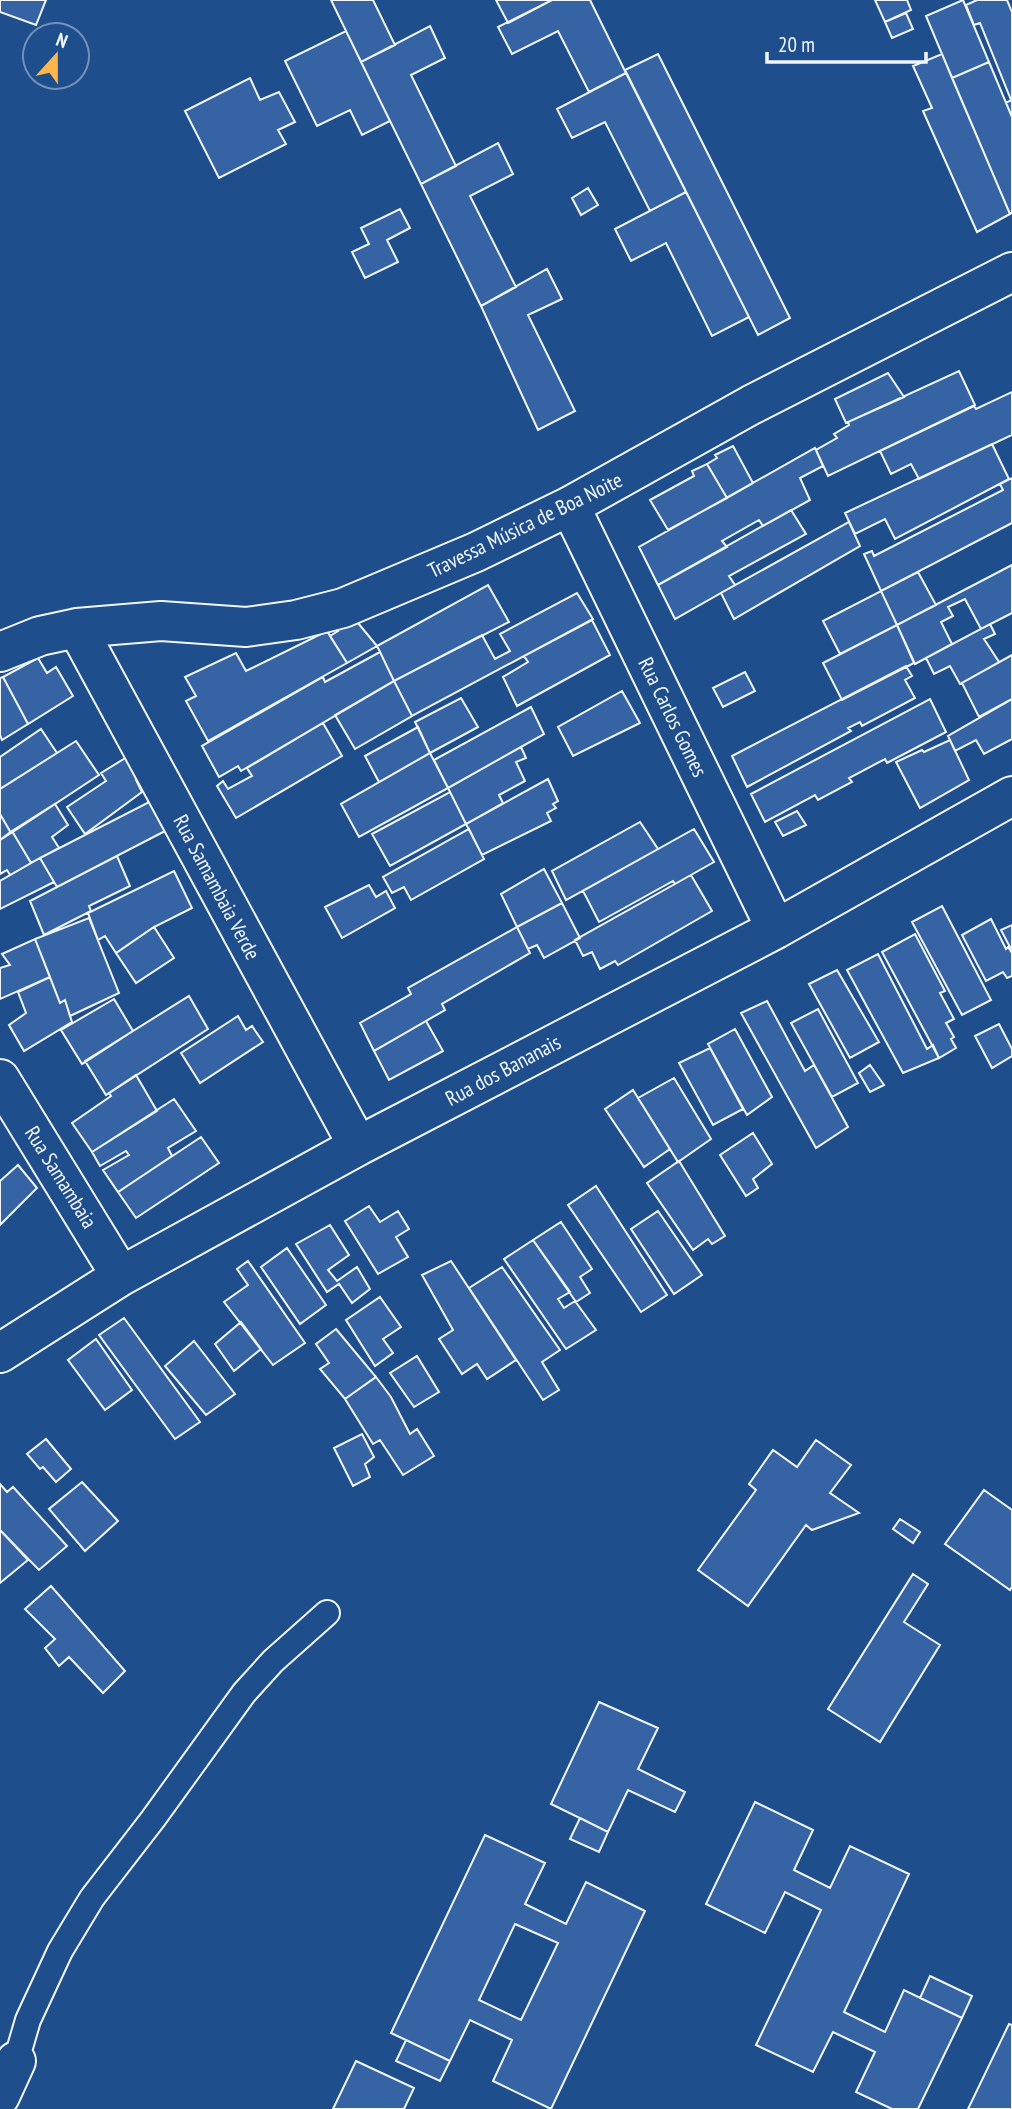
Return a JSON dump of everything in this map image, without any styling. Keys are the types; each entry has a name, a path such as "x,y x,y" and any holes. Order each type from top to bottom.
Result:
{"street":[{"name":"Travessa Música de Boa Noite","path":"0,652 40,636 77,628 161,621 246,627 296,620 343,608 476,552 570,506 751,405 1009,283"},
{"name":"Rua Carlos Gomes","path":"570,506 776,929"},
{"name":"Rua Samambaia Verde","path":"77,628 358,1146"},
{"name":"Rua dos Bananais","path":"0,1353 121,1276 358,1146 776,929 1012,796"},
{"name":"Rua Samambaia","path":"0,1079 121,1276"},
{"path":"0,2096 16,2061"}],"lane":[{"path":"16,2061 28,2020 60,1951 92,1898 160,1810 244,1693 273,1661 327,1613"}],"building":[{"path":"0,0 46,0 38,21 25,21 0,12"},
{"path":"331,0 373,0 395,45 361,62"},
{"path":"496,0 552,0 508,23"},
{"path":"552,0 590,0 626,73 589,92 558,31 512,54 498,27"},
{"path":"875,0 907,0 911,10 885,22"},
{"path":"963,0 989,62 952,78 926,16"},
{"path":"977,0 1007,0 1012,12 1012,117 1006,103 1011,100 980,23 974,25 966,5"},
{"path":"906,13 913,29 892,38 885,22"},
{"path":"430,26 445,58 411,75 456,166 421,184 361,62"},
{"path":"346,31 390,121 362,135 350,110 317,126 285,61"},
{"path":"658,54 790,318 758,335 625,70"},
{"path":"942,54 1010,214 977,232 923,111 932,108 913,66"},
{"path":"989,62 1012,117 1010,214 952,78"},
{"path":"626,73 686,192 650,211 605,122 572,138 557,109"},
{"path":"250,78 260,100 279,92 295,122 278,130 286,144 219,178 185,111"},
{"path":"498,143 513,174 470,196 516,287 481,306 421,184"},
{"path":"588,188 598,205 581,215 572,198"},
{"path":"686,192 749,317 712,336 666,243 631,261 615,229"},
{"path":"400,209 410,228 387,240 398,262 365,278 352,252 369,244 361,228"},
{"path":"547,269 562,299 528,315 575,411 538,430 481,306"},
{"path":"959,371 975,405 828,476 816,450 837,438 834,434 849,425 848,422"},
{"path":"888,373 904,397 846,423 835,399"},
{"path":"1012,392 1012,435 919,479 911,464 891,474 880,451 974,406 976,409"},
{"path":"992,444 1009,479 895,539 885,519 855,534 845,513"},
{"path":"733,446 753,483 727,498 707,464 717,458 715,455"},
{"path":"815,448 823,466 800,478 810,500 763,526 759,520 722,541 727,547 658,585 639,547"},
{"path":"707,464 727,498 668,530 650,500 694,476 692,471"},
{"path":"1012,478 1012,523 881,591 864,554 872,551 874,556 1003,490 1000,484"},
{"path":"791,510 806,534 729,576 735,585 675,619 658,585"},
{"path":"849,522 860,546 734,619 721,593"},
{"path":"1012,565 1012,613 981,629 965,599 948,607 953,616 941,622 952,644 915,664 897,625"},
{"path":"918,572 936,605 897,625 881,591"},
{"path":"488,585 509,622 394,681 377,646"},
{"path":"881,591 897,625 840,654 823,621"},
{"path":"577,593 593,619 412,716 394,681 482,635 495,659 510,651 500,634"},
{"path":"592,620 610,655 517,706 503,677 528,662 524,656"},
{"path":"358,623 377,646 347,663 330,636 338,631 335,627"},
{"path":"990,624 995,634 984,639 999,662 960,684 950,666 934,674 926,658"},
{"path":"897,625 914,663 842,700 823,663"},
{"path":"327,631 347,663 208,741 186,701 196,696 185,677 236,653 246,671"},
{"path":"380,652 394,681 241,771 238,766 219,777 202,746 323,677 325,682"},
{"path":"1012,655 1012,699 979,717 962,683"},
{"path":"38,658 47,673 56,667 73,696 28,724 3,677"},
{"path":"906,666 912,676 905,680 915,698 862,726 860,722 848,728 851,731 747,787 732,756"},
{"path":"745,672 755,691 723,707 713,688"},
{"path":"3,677 28,724 2,740 0,678"},
{"path":"394,681 412,716 355,749 335,715"},
{"path":"622,691 640,723 573,756 558,727"},
{"path":"461,698 478,727 430,753 415,722"},
{"path":"930,699 946,732 887,763 885,759 849,778 852,782 818,800 815,795 765,822 751,794"},
{"path":"1012,699 1012,739 984,754 976,740 955,751 948,736"},
{"path":"531,707 544,734 448,788 434,760"},
{"path":"323,723 342,756 236,818 217,786 223,781 228,789 252,776 247,768"},
{"path":"418,727 430,753 379,782 365,756"},
{"path":"41,729 57,753 0,789 0,757"},
{"path":"950,740 969,780 920,808 896,762"},
{"path":"76,741 99,775 11,833 0,814 0,789"},
{"path":"521,747 526,758 516,762 525,781 499,795 503,803 466,824 448,788"},
{"path":"430,753 448,788 359,837 341,804"},
{"path":"127,757 142,777 136,780 142,792 85,834 67,807 106,781 101,773"},
{"path":"548,779 558,801 553,804 556,808 547,813 551,821 482,855 466,824"},
{"path":"450,792 466,824 390,866 372,834"},
{"path":"153,800 169,829 57,887 40,858"},
{"path":"55,804 68,825 52,837 59,848 31,863 12,831"},
{"path":"797,811 806,825 783,836 775,822"},
{"path":"0,814 11,833 0,840"},
{"path":"640,822 658,849 566,900 552,871"},
{"path":"469,829 484,859 411,900 404,887 392,893 383,877"},
{"path":"694,829 714,862 675,884 673,881 599,922 583,891"},
{"path":"12,831 31,863 10,875 7,870 0,874 0,840"},
{"path":"117,856 130,886 89,906 91,911 44,935 30,901"},
{"path":"40,858 54,882 0,909 0,881"},
{"path":"544,869 562,903 517,927 501,894"},
{"path":"174,871 192,908 154,927 116,953 105,936 98,940 88,913"},
{"path":"691,875 712,911 618,965 615,961 600,969 592,952 583,956 575,940"},
{"path":"369,885 376,897 386,891 395,908 342,938 325,907"},
{"path":"562,903 580,938 544,958 537,945 528,949 517,927"},
{"path":"942,906 991,1000 962,1015 912,922"},
{"path":"89,918 119,993 70,1016 65,1000 60,1003 35,939"},
{"path":"991,919 1006,949 1008,947 1012,953 1012,976 1007,978 1003,972 986,981 962,935"},
{"path":"1012,925 1012,951 1001,930"},
{"path":"154,927 174,958 136,983 116,953"},
{"path":"517,927 530,953 442,1004 445,1010 374,1051 360,1023 411,994 408,988"},
{"path":"915,934 945,991 940,993 954,1019 946,1023 954,1037 951,1039 956,1048 939,1058 882,952"},
{"path":"35,939 50,977 0,999 0,968 10,965 2,954"},
{"path":"878,954 927,1049 933,1045 939,1058 903,1073 847,970"},
{"path":"837,970 879,1042 850,1058 809,984"},
{"path":"50,977 60,1003 65,1000 72,1022 24,1051 9,1025 26,1013 18,992"},
{"path":"189,996 208,1029 106,1095 85,1061"},
{"path":"114,999 133,1031 82,1064 61,1030"},
{"path":"767,1001 805,1071 814,1065 848,1127 816,1148 741,1013"},
{"path":"818,1009 858,1083 832,1097 791,1023"},
{"path":"238,1016 246,1030 252,1026 263,1042 200,1083 181,1053"},
{"path":"426,1021 443,1051 389,1080 374,1051"},
{"path":"999,1024 1012,1049 1012,1056 992,1068 975,1036"},
{"path":"735,1029 772,1097 747,1115 708,1044"},
{"path":"710,1048 743,1109 713,1125 679,1063"},
{"path":"870,1065 884,1085 870,1092 859,1073"},
{"path":"136,1075 157,1111 92,1152 72,1123"},
{"path":"674,1078 711,1139 678,1162 638,1098"},
{"path":"633,1090 670,1149 644,1167 605,1109"},
{"path":"174,1099 196,1131 168,1148 172,1156 118,1192 103,1170 129,1155 126,1151 100,1166 92,1152"},
{"path":"753,1133 772,1164 753,1179 758,1188 746,1196 720,1155"},
{"path":"201,1137 219,1163 136,1218 118,1192"},
{"path":"679,1161 725,1236 712,1244 708,1239 693,1250 647,1183"},
{"path":"18,1165 37,1188 0,1225 0,1181"},
{"path":"596,1186 667,1295 641,1312 568,1205"},
{"path":"369,1206 380,1222 398,1211 409,1229 396,1237 408,1257 378,1274 345,1221"},
{"path":"658,1211 702,1275 674,1294 631,1229"},
{"path":"561,1222 592,1269 580,1277 590,1293 576,1302 533,1240"},
{"path":"330,1225 349,1255 328,1270 337,1281 357,1267 370,1289 352,1303 339,1284 327,1292 296,1244"},
{"path":"533,1240 570,1292 558,1299 564,1308 575,1301 596,1330 566,1349 504,1259"},
{"path":"287,1248 326,1305 300,1324 261,1267"},
{"path":"248,1261 305,1343 273,1365 224,1302 248,1285 237,1269"},
{"path":"451,1261 516,1360 487,1379 477,1364 462,1374 439,1339 453,1330 422,1275"},
{"path":"502,1267 560,1350 542,1362 559,1390 543,1400 469,1288"},
{"path":"380,1297 401,1327 383,1339 393,1353 375,1366 346,1320"},
{"path":"124,1318 200,1422 175,1439 99,1335"},
{"path":"241,1322 261,1349 234,1371 215,1344"},
{"path":"336,1329 376,1377 345,1399 320,1369 329,1363 316,1344"},
{"path":"96,1339 132,1390 105,1410 68,1360"},
{"path":"194,1341 235,1394 206,1415 165,1366"},
{"path":"417,1356 439,1392 414,1407 390,1373"},
{"path":"376,1377 391,1397 410,1434 417,1429 434,1456 403,1475 380,1440 373,1444 345,1399"},
{"path":"362,1434 374,1457 365,1464 370,1477 353,1486 334,1448"},
{"path":"46,1439 71,1469 56,1482 27,1454"},
{"path":"816,1440 851,1465 830,1493 859,1513 812,1530 806,1525 748,1606 698,1570 756,1490 749,1484 773,1450 797,1467"},
{"path":"82,1482 118,1521 85,1551 49,1509"},
{"path":"0,1484 7,1492 13,1487 67,1546 39,1570 0,1530"},
{"path":"984,1490 1012,1510 1010,1590 945,1544"},
{"path":"900,1519 920,1532 913,1543 893,1529"},
{"path":"0,1530 28,1560 0,1583"},
{"path":"913,1574 928,1584 904,1622 940,1645 880,1742 828,1709"},
{"path":"51,1586 125,1671 103,1693 69,1657 59,1666 45,1648 55,1639 25,1609"},
{"path":"599,1702 658,1728 638,1769 685,1792 675,1812 628,1790 608,1832 551,1804"},
{"path":"755,1802 813,1830 794,1870 830,1888 850,1846 909,1874 844,2012 885,2032 904,1990 962,2018 918,2109 892,2109 856,2092 875,2052 833,2032 813,2072 756,2045 821,1910 785,1892 765,1933 706,1904"},
{"path":"580,1818 608,1832 599,1852 570,1839"},
{"path":"485,1835 545,1863 525,1904 566,1924 586,1882 645,1911 551,2109 493,2081 512,2040 470,2020 450,2061 391,2033","holes":["515,1924 558,1943 521,2020 479,2000"]},
{"path":"930,1976 972,1996 962,2018 920,1998"},
{"path":"1009,2024 1012,2025 1012,2109 968,2109"},
{"path":"406,2040 450,2061 440,2081 396,2061"},
{"path":"356,2061 414,2088 404,2109 333,2109"}]}
